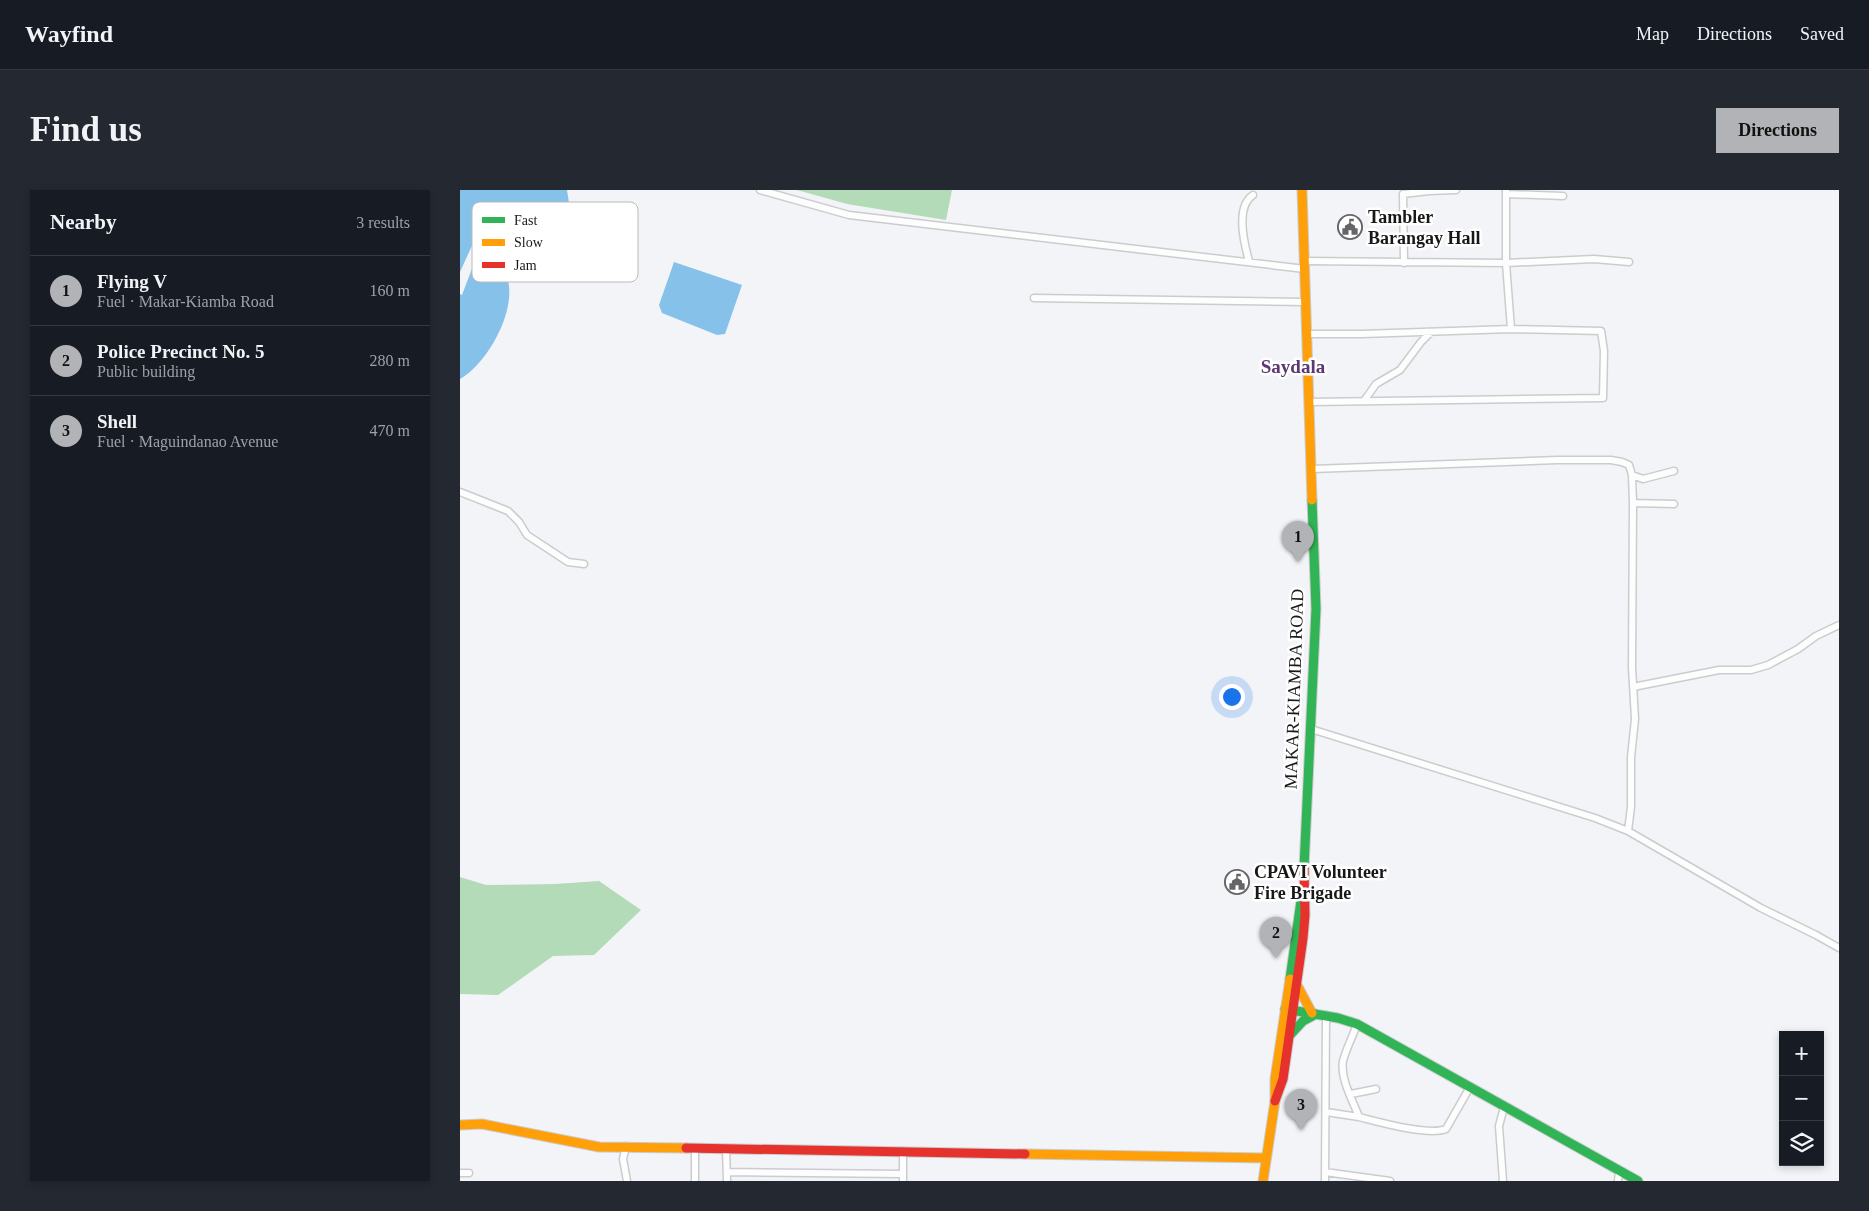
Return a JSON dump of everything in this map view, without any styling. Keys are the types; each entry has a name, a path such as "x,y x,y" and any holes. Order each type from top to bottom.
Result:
{"main road":[{"name":"MAKAR-KIAMBA ROAD","path":"1275,1101 1283,1080 1290,1034 1289,1010 1297,985 1305,915 1303,890 1305,817 1316,610 1302,190"},
{"name":"MAKAR-KIAMBA ROAD","path":"1263,1181 1275,1101 1275,1079 1289,1010 1298,913 1303,890"},
{"path":"1297,985 1314,1014"},
{"path":"1289,1010 1326,1015 1358,1024 1638,1181"},
{"path":"1290,1034 1303,1021 1314,1014"},
{"path":"460,1126 482,1124 590,1145 695,1149 1266,1158"}],"street":[{"path":"760,190 850,215 1249,261 1305,265 1506,263 1594,259 1629,262"},
{"path":"1404,263 1403,192 1456,190"},
{"path":"1510,329 1506,263 1506,192 1564,196"},
{"path":"1249,261 1245,245 1243,210 1246,201 1253,195"},
{"path":"1034,298 1306,302"},
{"path":"1307,334 1510,329 1601,331 1604,351 1603,398 1310,402"},
{"path":"1364,401 1376,384 1400,370 1431,332"},
{"path":"1312,469 1548,460 1611,460 1629,465 1632,476 1633,503 1633,687 1636,719 1631,757 1631,808 1628,831"},
{"path":"1632,476 1643,479 1674,471"},
{"path":"460,492 508,511 519,522 527,535 568,562 584,564"},
{"path":"1633,503 1674,504"},
{"path":"1633,687 1719,670 1751,670 1768,665 1798,649 1816,636 1839,625"},
{"path":"1311,729 1595,818 1628,831 1761,908 1839,948"},
{"path":"1326,1015 1326,1181"},
{"path":"1358,1024 1348,1047 1343,1068 1346,1085 1359,1118"},
{"path":"1326,1112 1402,1126 1436,1131 1442,1130 1446,1128 1470,1087"},
{"path":"1351,1094 1376,1089"},
{"path":"1502,1181 1499,1126 1504,1107"},
{"path":"626,1146 623,1159 627,1181"},
{"path":"695,1149 695,1181"},
{"path":"726,1149 727,1181"},
{"path":"727,1172 842,1173 872,1177 903,1178 903,1151"},
{"path":"1618,1181 1620,1171"},
{"path":"460,1173 469,1172"},
{"path":"755,1172 755,1181"},
{"path":"1325,1172 1390,1181"},
{"path":"784,1173 784,1181"},
{"path":"842,1173 842,1181"}],"green space":[{"path":"797,190 952,190 946,220 847,204"},
{"path":"460,877 486,885 599,881 641,910 594,955 553,956 498,995 460,994"}],"water":[{"path":"460,190 567,190 569,202 472,202 472,246 460,272"},
{"path":"674,262 742,285 725,334 717,335 662,313 659,305"},
{"path":"472,269 472,282 508,282 508,304 498,334 481,361 460,379 460,294 462,295"}],"traffic: fast":[{"path":"1304,868 1316,609 1312,500"},
{"path":"1290,979 1301,901"},
{"path":"1285,1009 1338,1018 1357,1024 1638,1181"},
{"path":"1290,1035 1303,1021 1316,1014"}],"traffic: slow":[{"path":"1302,190 1312,500"},
{"path":"1263,1181 1275,1101 1275,1079 1290,979"},
{"path":"1297,985 1312,1013"},
{"path":"460,1125 482,1124 599,1147 686,1148"},
{"path":"1025,1154 1266,1158"}],"traffic: jam":[{"path":"1275,1101 1283,1079 1303,938 1305,915 1304,868"},
{"path":"686,1148 1025,1154"}],"place":[{"name":"Tambler Barangay Hall","path":"1350,227"},
{"name":"Flying V","path":"1298,562"},
{"name":"CPAVI Volunteer Fire Brigade","path":"1237,882"},
{"name":"Police Precinct No. 5","path":"1276,958"},
{"name":"Shell","path":"1301,1130"}],"district":[{"name":"Saydala","path":"1293,366"}]}
